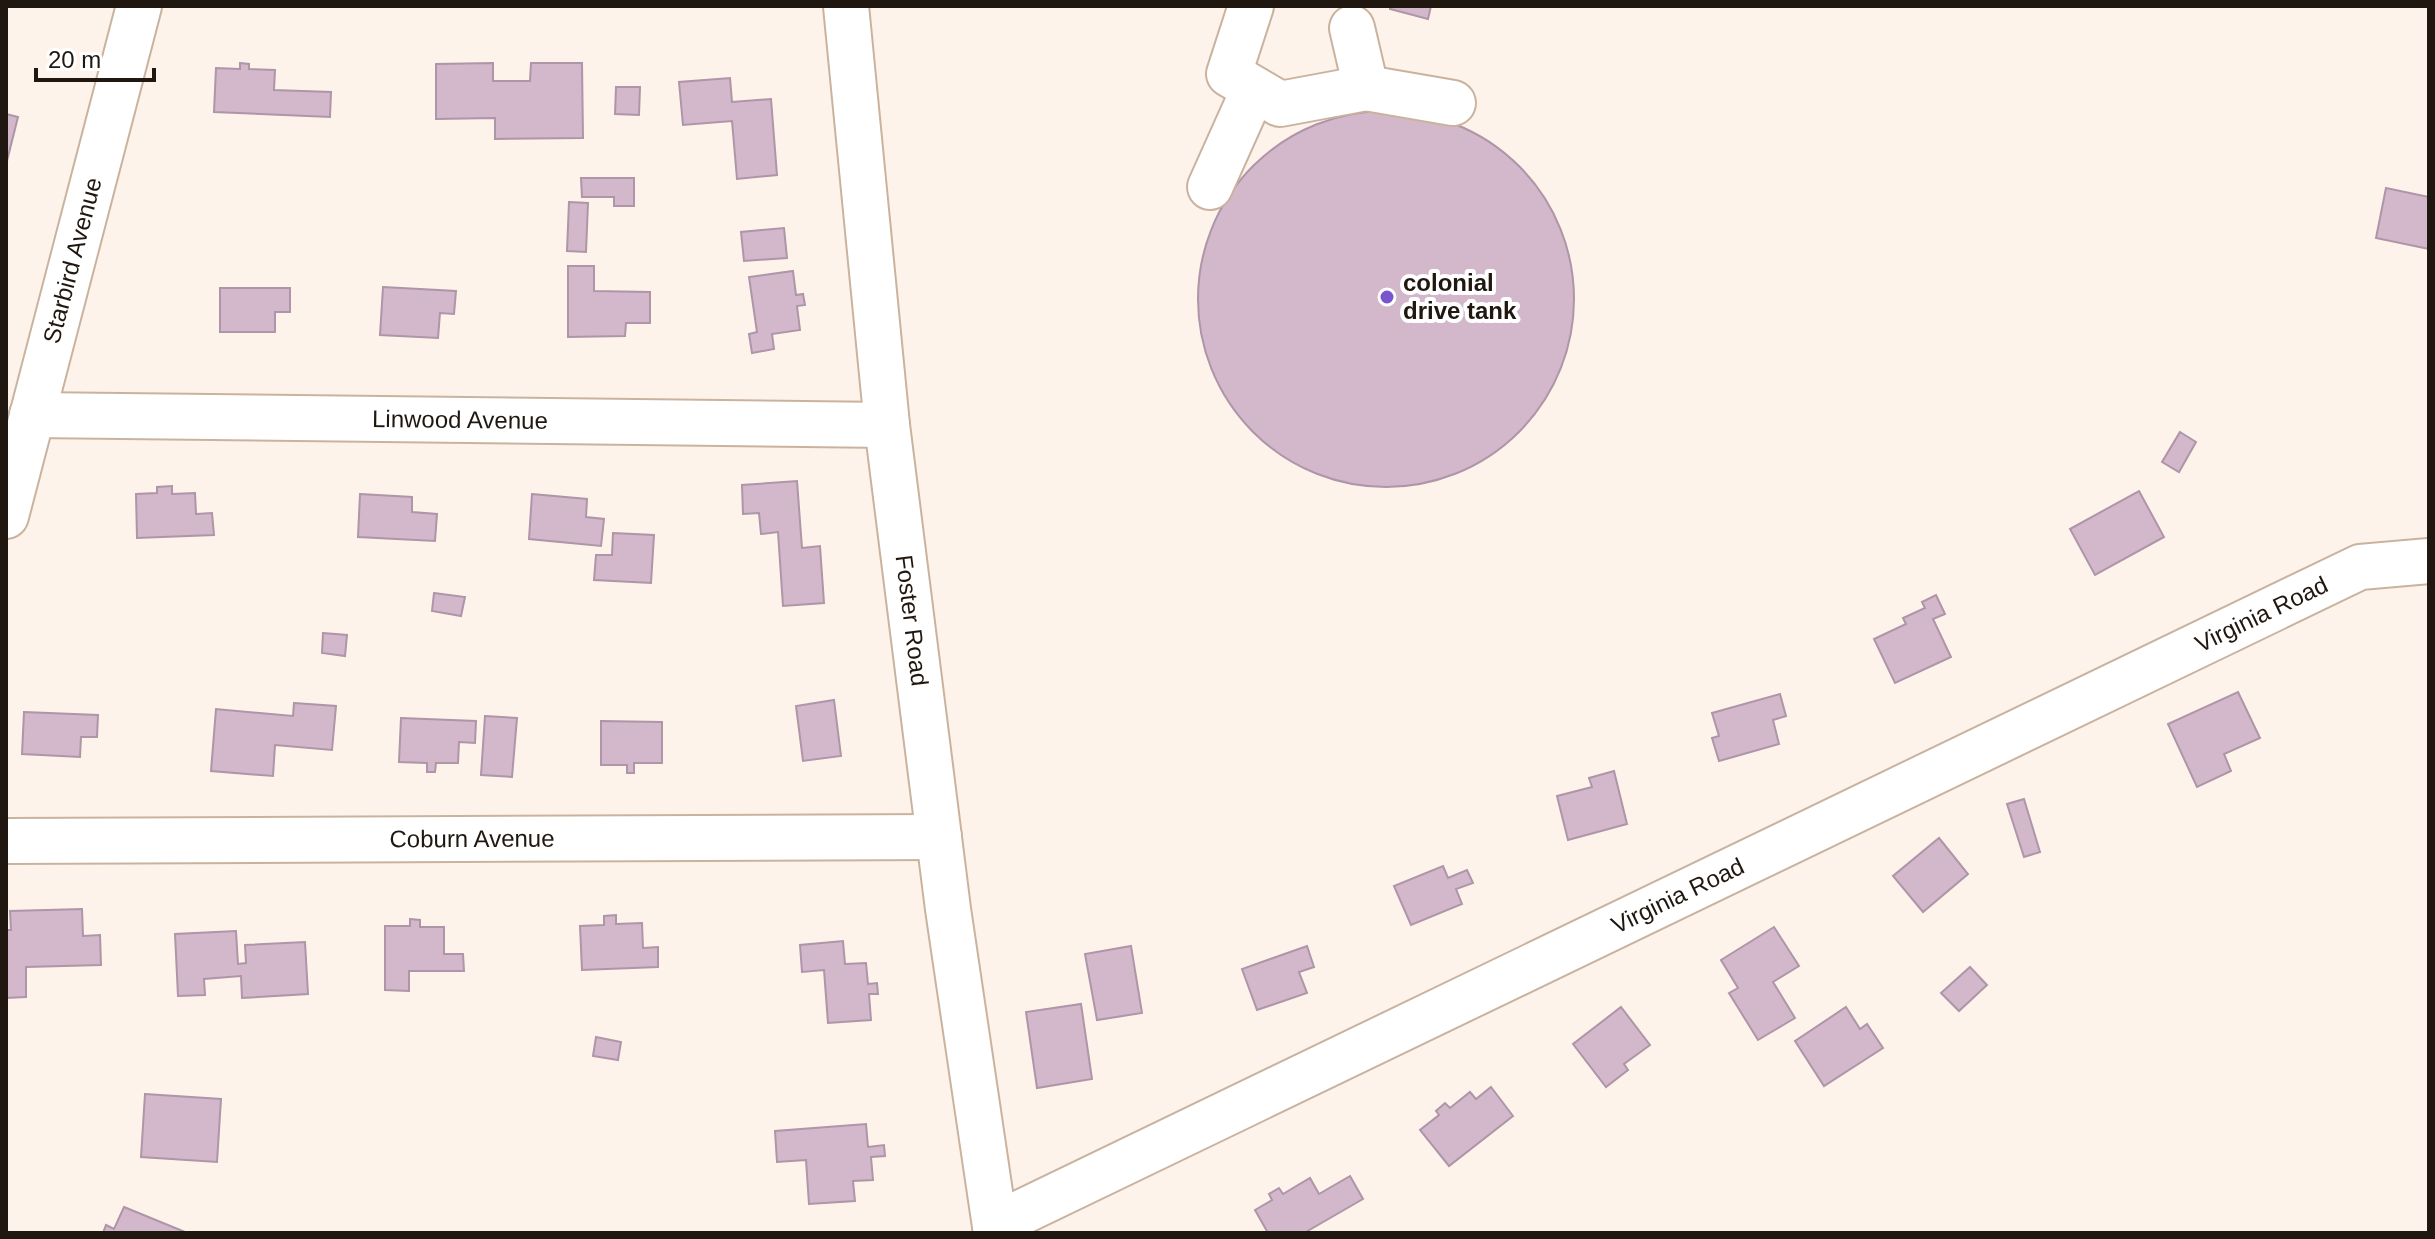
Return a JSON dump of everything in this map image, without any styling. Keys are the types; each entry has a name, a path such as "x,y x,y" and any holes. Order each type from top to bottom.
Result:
{"street":[{"name":"Starbird Avenue","path":"6,516 139,6"},
{"name":"Foster Road","path":"846,6 887,425 939,837 996,1229"},
{"path":"1251,6 1229,74 1280,104 1366,88 1453,103"},
{"path":"1352,28 1366,88"},
{"path":"1210,187 1254,89"},
{"name":"Linwood Avenue","path":"32,415 887,425"},
{"name":"Virginia Road","path":"996,1229 2360,567 2429,561"},
{"name":"Coburn Avenue","path":"6,841 939,837"}],"building":[{"path":"1390,6 1431,6 1428,19 1390,9"},
{"path":"240,63 249,64 249,69 275,70 274,90 331,92 330,117 214,112 216,68 240,69"},
{"path":"493,63 493,81 530,81 531,63 582,63 583,138 495,139 495,118 436,119 436,64"},
{"path":"730,78 732,102 771,99 777,175 737,179 732,121 683,125 679,82"},
{"path":"616,87 640,87 639,115 615,114"},
{"name":"colonial drive tank","path":"1386,111 1423,115 1458,125 1490,143 1519,166 1542,195 1560,227 1570,262 1574,299 1570,336 1560,371 1542,403 1519,432 1490,455 1458,473 1423,483 1386,487 1349,483 1314,473 1282,455 1253,432 1230,403 1212,371 1202,336 1198,299 1202,262 1212,227 1230,195 1253,166 1282,143 1314,125 1349,115"},
{"path":"6,114 18,117 6,165"},
{"path":"581,178 634,178 634,206 614,206 614,197 582,197"},
{"path":"2386,188 2429,197 2429,249 2376,238"},
{"path":"569,202 588,203 586,252 567,251"},
{"path":"784,228 787,258 744,261 741,232"},
{"path":"568,266 594,266 594,291 650,292 650,323 626,323 625,336 568,337"},
{"path":"793,271 796,295 803,294 805,305 797,306 800,330 772,334 774,349 752,353 749,334 757,332 749,277"},
{"path":"383,287 456,291 454,314 440,313 438,338 380,335"},
{"path":"220,288 290,288 290,312 275,312 275,332 220,332"},
{"path":"2180,432 2196,442 2179,472 2162,462"},
{"path":"797,481 802,548 820,546 824,603 783,606 778,532 761,534 759,513 743,514 742,485"},
{"path":"172,486 172,494 195,493 196,514 212,513 214,535 137,538 136,494 157,493 157,487"},
{"path":"2139,491 2164,537 2095,575 2070,529"},
{"path":"360,494 412,497 412,512 437,514 435,541 358,537"},
{"path":"532,494 587,499 586,517 604,519 601,546 529,539"},
{"path":"613,533 654,535 651,583 594,580 596,555 612,555"},
{"path":"434,593 465,597 461,616 432,611"},
{"path":"1936,595 1945,614 1933,619 1951,657 1895,683 1874,639 1906,624 1903,618 1925,608 1922,602"},
{"path":"323,633 347,635 345,656 322,653"},
{"path":"2238,692 2260,738 2224,754 2231,771 2197,787 2168,724"},
{"path":"1780,694 1786,716 1773,720 1779,744 1719,761 1712,738 1719,736 1712,713"},
{"path":"834,700 841,756 803,761 796,706"},
{"path":"294,703 336,706 332,750 275,745 273,776 211,771 216,709 293,716"},
{"path":"24,712 98,715 97,737 81,737 80,757 22,754"},
{"path":"485,716 517,718 512,777 481,775"},
{"path":"401,718 476,721 475,743 459,742 458,763 436,763 435,772 427,772 427,763 399,762"},
{"path":"601,721 662,722 662,763 634,763 634,773 627,773 627,765 601,765"},
{"path":"1614,771 1627,824 1568,840 1557,796 1592,787 1589,778"},
{"path":"2024,799 2040,852 2024,857 2007,804"},
{"path":"1939,838 1968,874 1923,912 1893,876"},
{"path":"1443,866 1448,878 1467,870 1473,883 1456,889 1462,904 1411,925 1394,886"},
{"path":"82,909 83,936 100,935 101,965 26,967 26,997 6,998 6,930 11,930 10,911"},
{"path":"616,915 616,924 642,923 643,948 658,947 658,967 582,970 580,926 604,925 604,916"},
{"path":"410,919 420,920 420,927 444,927 444,954 463,954 464,971 409,971 409,991 385,990 385,926 410,926"},
{"path":"1774,927 1799,966 1773,982 1795,1018 1758,1040 1729,993 1738,988 1721,960"},
{"path":"236,931 238,964 246,963 245,945 305,942 308,994 242,998 241,976 204,979 205,995 178,996 175,934"},
{"path":"843,941 845,964 866,963 868,984 877,983 878,994 869,994 871,1020 828,1023 824,970 802,972 800,945"},
{"path":"1131,946 1142,1013 1097,1020 1085,954"},
{"path":"1307,946 1314,967 1299,972 1307,993 1257,1010 1242,969"},
{"path":"1970,967 1987,985 1959,1011 1941,993"},
{"path":"1081,1004 1092,1079 1037,1088 1026,1012"},
{"path":"1621,1007 1650,1045 1624,1064 1628,1070 1606,1087 1573,1044"},
{"path":"1846,1007 1860,1029 1867,1024 1883,1048 1824,1086 1795,1041"},
{"path":"596,1037 621,1042 618,1060 593,1056"},
{"path":"1491,1087 1513,1116 1449,1166 1420,1130 1439,1115 1436,1111 1445,1103 1450,1108 1470,1092 1476,1099"},
{"path":"145,1094 221,1099 217,1162 141,1157"},
{"path":"866,1124 868,1147 884,1145 885,1156 871,1157 873,1180 853,1181 855,1201 809,1204 806,1160 777,1162 775,1131"},
{"path":"1350,1176 1363,1199 1304,1233 1268,1233 1255,1210 1272,1200 1269,1194 1279,1188 1283,1194 1310,1178 1319,1194"},
{"path":"124,1207 185,1232 103,1233 106,1225 114,1229"}],"place":[{"name":"colonial drive tank","path":"1387,297"}]}
